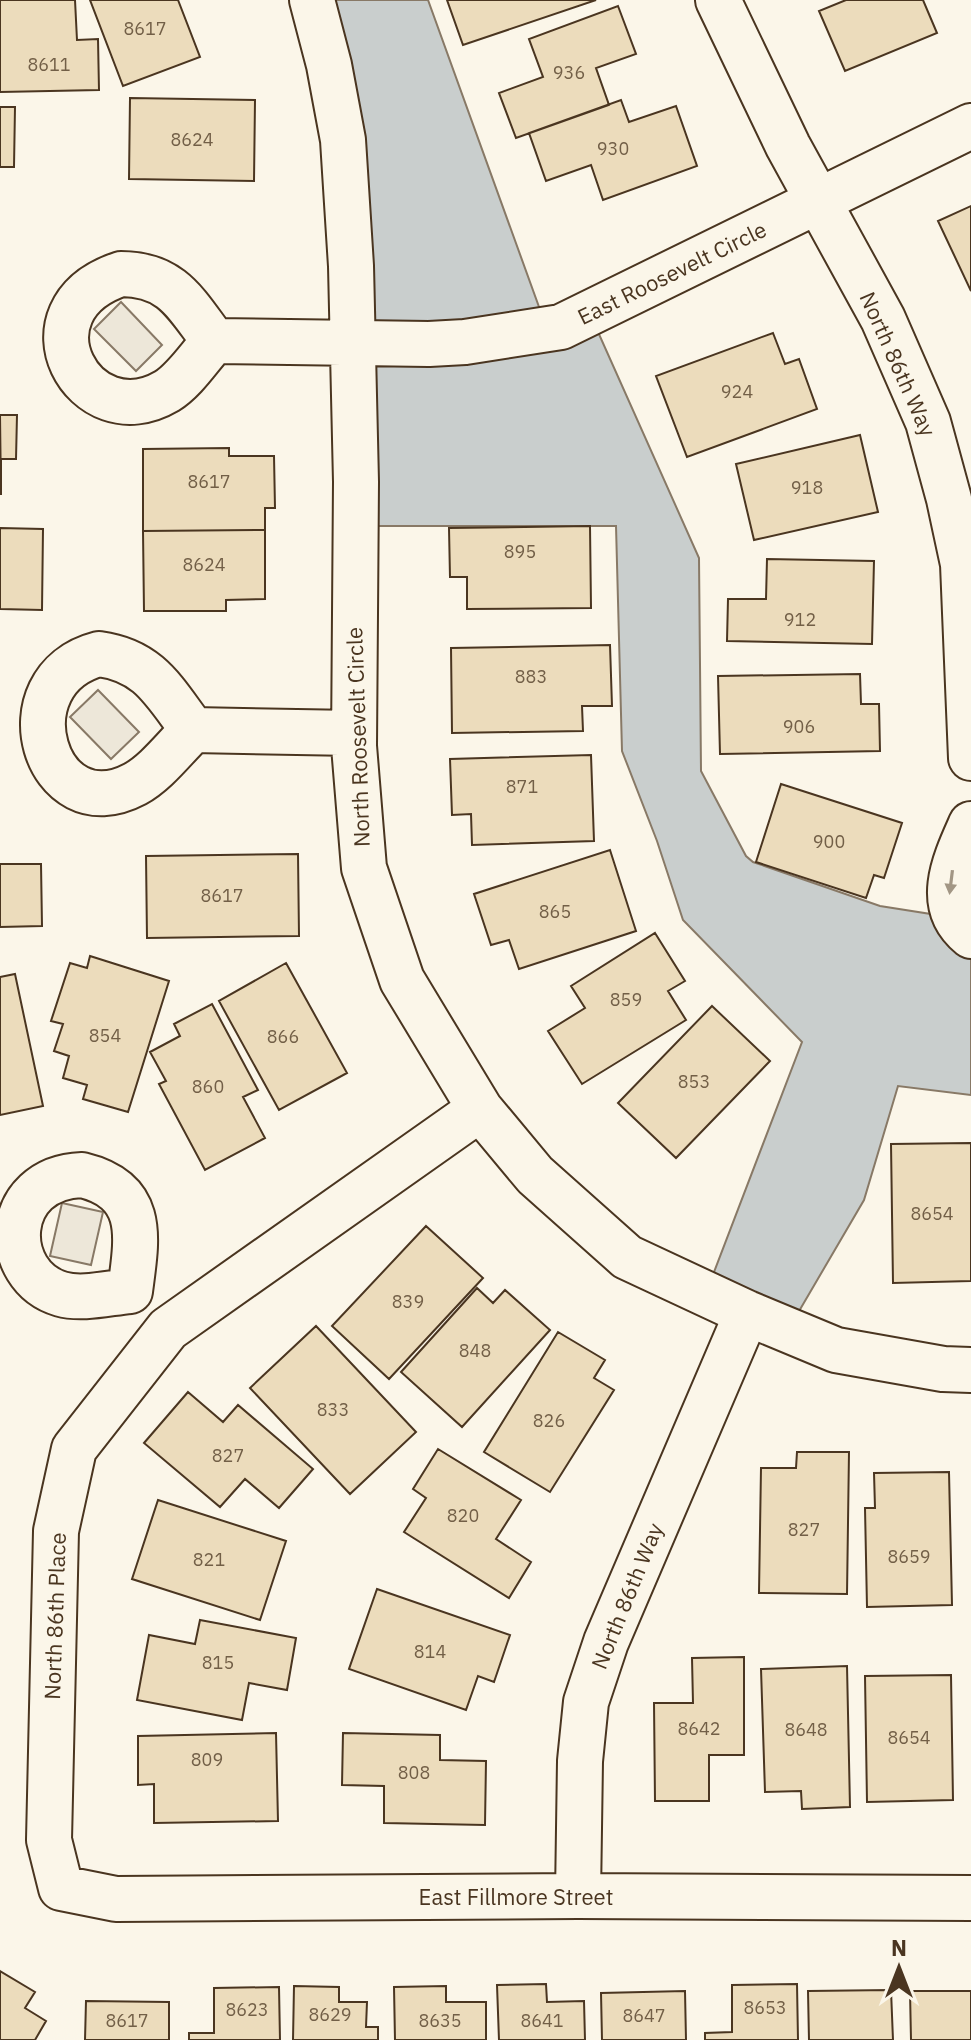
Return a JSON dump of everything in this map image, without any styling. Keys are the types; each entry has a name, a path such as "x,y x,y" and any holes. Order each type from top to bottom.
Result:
{"street":[{"name":"North Roosevelt Circle","path":"312,0 329,65 343,140 351,266 356,482 354,733 364,868 402,980 480,1109 535,1175 627,1257 747,1313"},
{"name":"North 86th Way","path":"718,0 788,146 883,319 928,422 963,564 971,758"},
{"name":"East Roosevelt Circle","path":"214,341 465,342 561,327 971,126"},
{"path":"193,730 354,733"},
{"path":"971,824 949,882 949,901 956,918 971,936"},
{"name":"North 86th Place","path":"61,1888 49,1840 56,1531 74,1449 168,1329 480,1109"},
{"path":"130,1291 168,1329"},
{"name":"North 86th Way","path":"578,1896 580,1761 586,1702 606,1642 747,1313"},
{"path":"747,1313 836,1350 943,1369 971,1370"},
{"name":"East Fillmore Street","path":"61,1888 116,1899 578,1896 971,1898"}],"shaded area":[{"path":"312,0 428,0 547,329 590,314 699,558 701,771 746,856 753,862 880,906 956,918 971,936 971,1095 898,1086 864,1200 788,1330 706,1293 802,1042 683,920 622,751 616,526 356,526"},
{"path":"121,302 162,345 136,371 94,329"},
{"path":"98,690 139,732 111,759 70,717"},
{"path":"62,1203 103,1212 91,1265 50,1256"}],"building":[{"path":"0,0 75,0 77,40 98,39 99,90 0,92"},
{"path":"90,0 178,0 200,57 123,86"},
{"path":"447,0 596,0 463,45"},
{"path":"846,0 923,0 937,33 845,71 819,11"},
{"path":"618,6 636,54 596,68 609,105 516,138 499,93 543,77 529,39"},
{"path":"130,98 255,100 254,181 129,179"},
{"path":"621,100 629,122 676,106 697,166 603,200 591,165 546,181 529,133"},
{"path":"0,107 15,107 14,167 0,167"},
{"path":"971,206 971,291 938,221"},
{"path":"773,333 785,364 799,359 817,409 687,457 656,376"},
{"path":"0,415 17,415 16,459 1,459 1,495"},
{"path":"860,435 878,512 754,540 736,464"},
{"path":"229,448 229,456 274,456 275,508 265,508 265,530 143,531 143,449"},
{"path":"590,526 591,608 467,609 467,577 450,577 449,528"},
{"path":"0,528 43,529 42,610 0,609"},
{"path":"265,530 265,599 226,600 226,611 144,611 143,531"},
{"path":"767,559 874,561 872,644 727,641 728,599 766,599"},
{"path":"610,645 612,706 582,706 583,731 452,733 451,648"},
{"path":"860,674 861,704 879,704 880,751 720,754 718,676"},
{"path":"591,755 594,841 472,845 471,814 452,815 450,759"},
{"path":"781,784 902,823 884,878 874,875 866,898 756,862"},
{"path":"610,850 636,931 519,969 509,940 491,945 474,894"},
{"path":"298,854 299,936 147,938 146,856"},
{"path":"0,864 41,864 42,926 0,927"},
{"path":"655,933 685,981 668,991 686,1020 582,1084 548,1031 585,1008 571,986"},
{"path":"90,956 169,981 128,1112 83,1099 87,1085 63,1078 69,1056 54,1051 63,1024 51,1021 70,963 87,968"},
{"path":"286,963 347,1073 279,1110 219,1001"},
{"path":"15,974 43,1106 0,1115 0,977"},
{"path":"212,1004 258,1090 243,1097 265,1138 205,1170 159,1084 166,1081 150,1052 180,1036 174,1024"},
{"path":"712,1006 770,1061 676,1158 618,1103"},
{"path":"971,1143 971,1281 893,1283 891,1144"},
{"path":"426,1226 483,1278 389,1379 332,1326"},
{"path":"477,1288 493,1303 505,1290 550,1330 462,1427 401,1372"},
{"path":"316,1326 416,1432 350,1494 250,1388"},
{"path":"558,1332 605,1360 594,1378 614,1390 550,1492 484,1452"},
{"path":"188,1392 223,1422 238,1405 313,1469 279,1508 245,1479 220,1507 144,1443"},
{"path":"438,1449 521,1500 496,1539 531,1562 509,1598 404,1532 426,1498 413,1489"},
{"path":"797,1452 849,1452 847,1594 759,1593 761,1468 796,1468"},
{"path":"949,1472 952,1605 867,1607 865,1508 875,1508 874,1473"},
{"path":"158,1500 286,1541 260,1620 132,1579"},
{"path":"377,1589 510,1635 494,1682 478,1676 466,1710 349,1669"},
{"path":"200,1620 296,1638 287,1690 249,1683 242,1720 137,1700 149,1635 195,1644"},
{"path":"744,1657 744,1755 709,1755 709,1801 655,1801 654,1703 693,1703 692,1658"},
{"path":"847,1666 850,1807 802,1809 801,1791 765,1792 761,1669"},
{"path":"951,1675 953,1800 867,1802 865,1676"},
{"path":"276,1733 278,1821 154,1823 154,1784 138,1785 138,1736"},
{"path":"343,1733 440,1735 440,1760 486,1761 485,1825 384,1823 384,1786 342,1785"},
{"path":"0,1971 35,1992 25,2008 46,2021 35,2040 0,2040"},
{"path":"546,1984 547,2002 584,2001 585,2040 499,2040 497,1985"},
{"path":"797,1984 798,2040 705,2040 705,2033 732,2032 732,1985"},
{"path":"294,1986 339,1987 339,2002 367,2002 366,2027 378,2027 378,2040 293,2040"},
{"path":"446,1986 446,2002 486,2002 486,2040 395,2040 394,1987"},
{"path":"279,1987 280,2040 189,2040 189,2033 214,2033 214,1988"},
{"path":"891,1990 893,2040 809,2040 808,1991"},
{"path":"685,1991 686,2040 602,2040 601,1993"},
{"path":"910,1991 971,1991 971,2040 911,2040"},
{"path":"86,2001 169,2002 169,2040 85,2040"}]}
